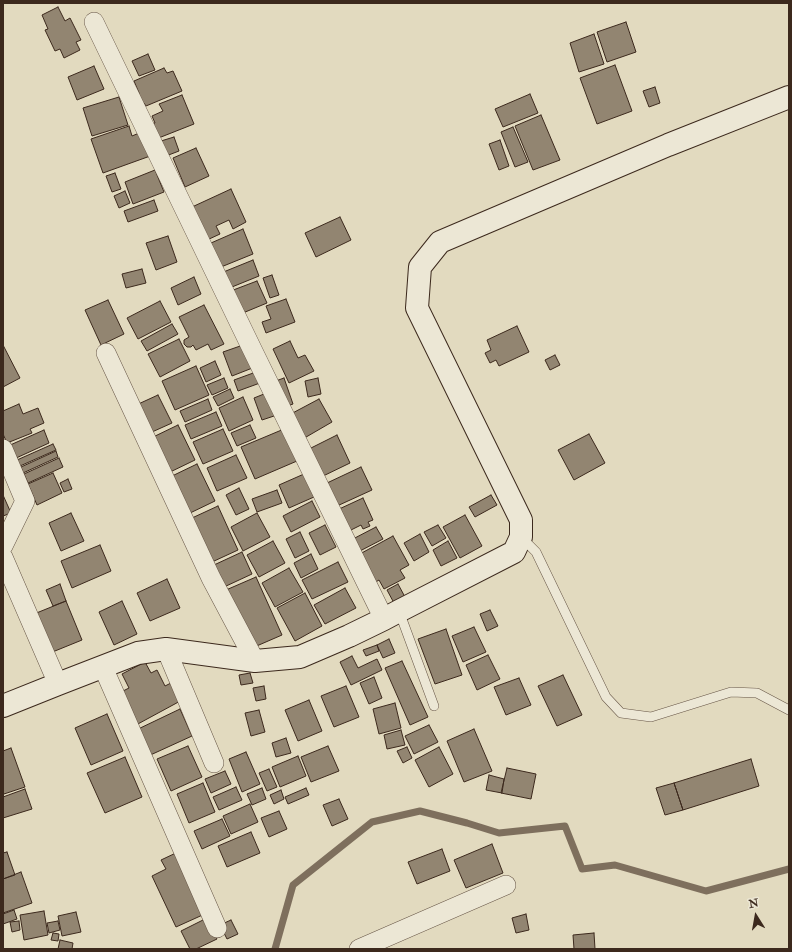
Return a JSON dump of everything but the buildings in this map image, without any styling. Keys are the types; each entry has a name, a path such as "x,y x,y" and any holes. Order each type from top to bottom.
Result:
{"street":[{"path":"94,22 245,335 392,615"},
{"path":"3,706 138,654 166,649 255,662 300,657 349,636 392,615 514,552 521,538 521,520 417,308 420,267 440,242 668,145 789,97"},
{"path":"106,353 211,578 255,662"},
{"path":"3,449 24,501 3,546"},
{"path":"3,557 58,684"},
{"path":"166,649 214,763"},
{"path":"102,667 217,928"},
{"path":"359,949 506,885"}],"lane":[{"path":"521,538 536,552 606,697 621,713 651,717 731,692 757,693 789,710"},
{"path":"392,615 434,706"}],"waterway":[{"path":"275,949 293,885 372,822 420,811 499,833 565,826 582,869 615,865 706,891 789,869"}]}
